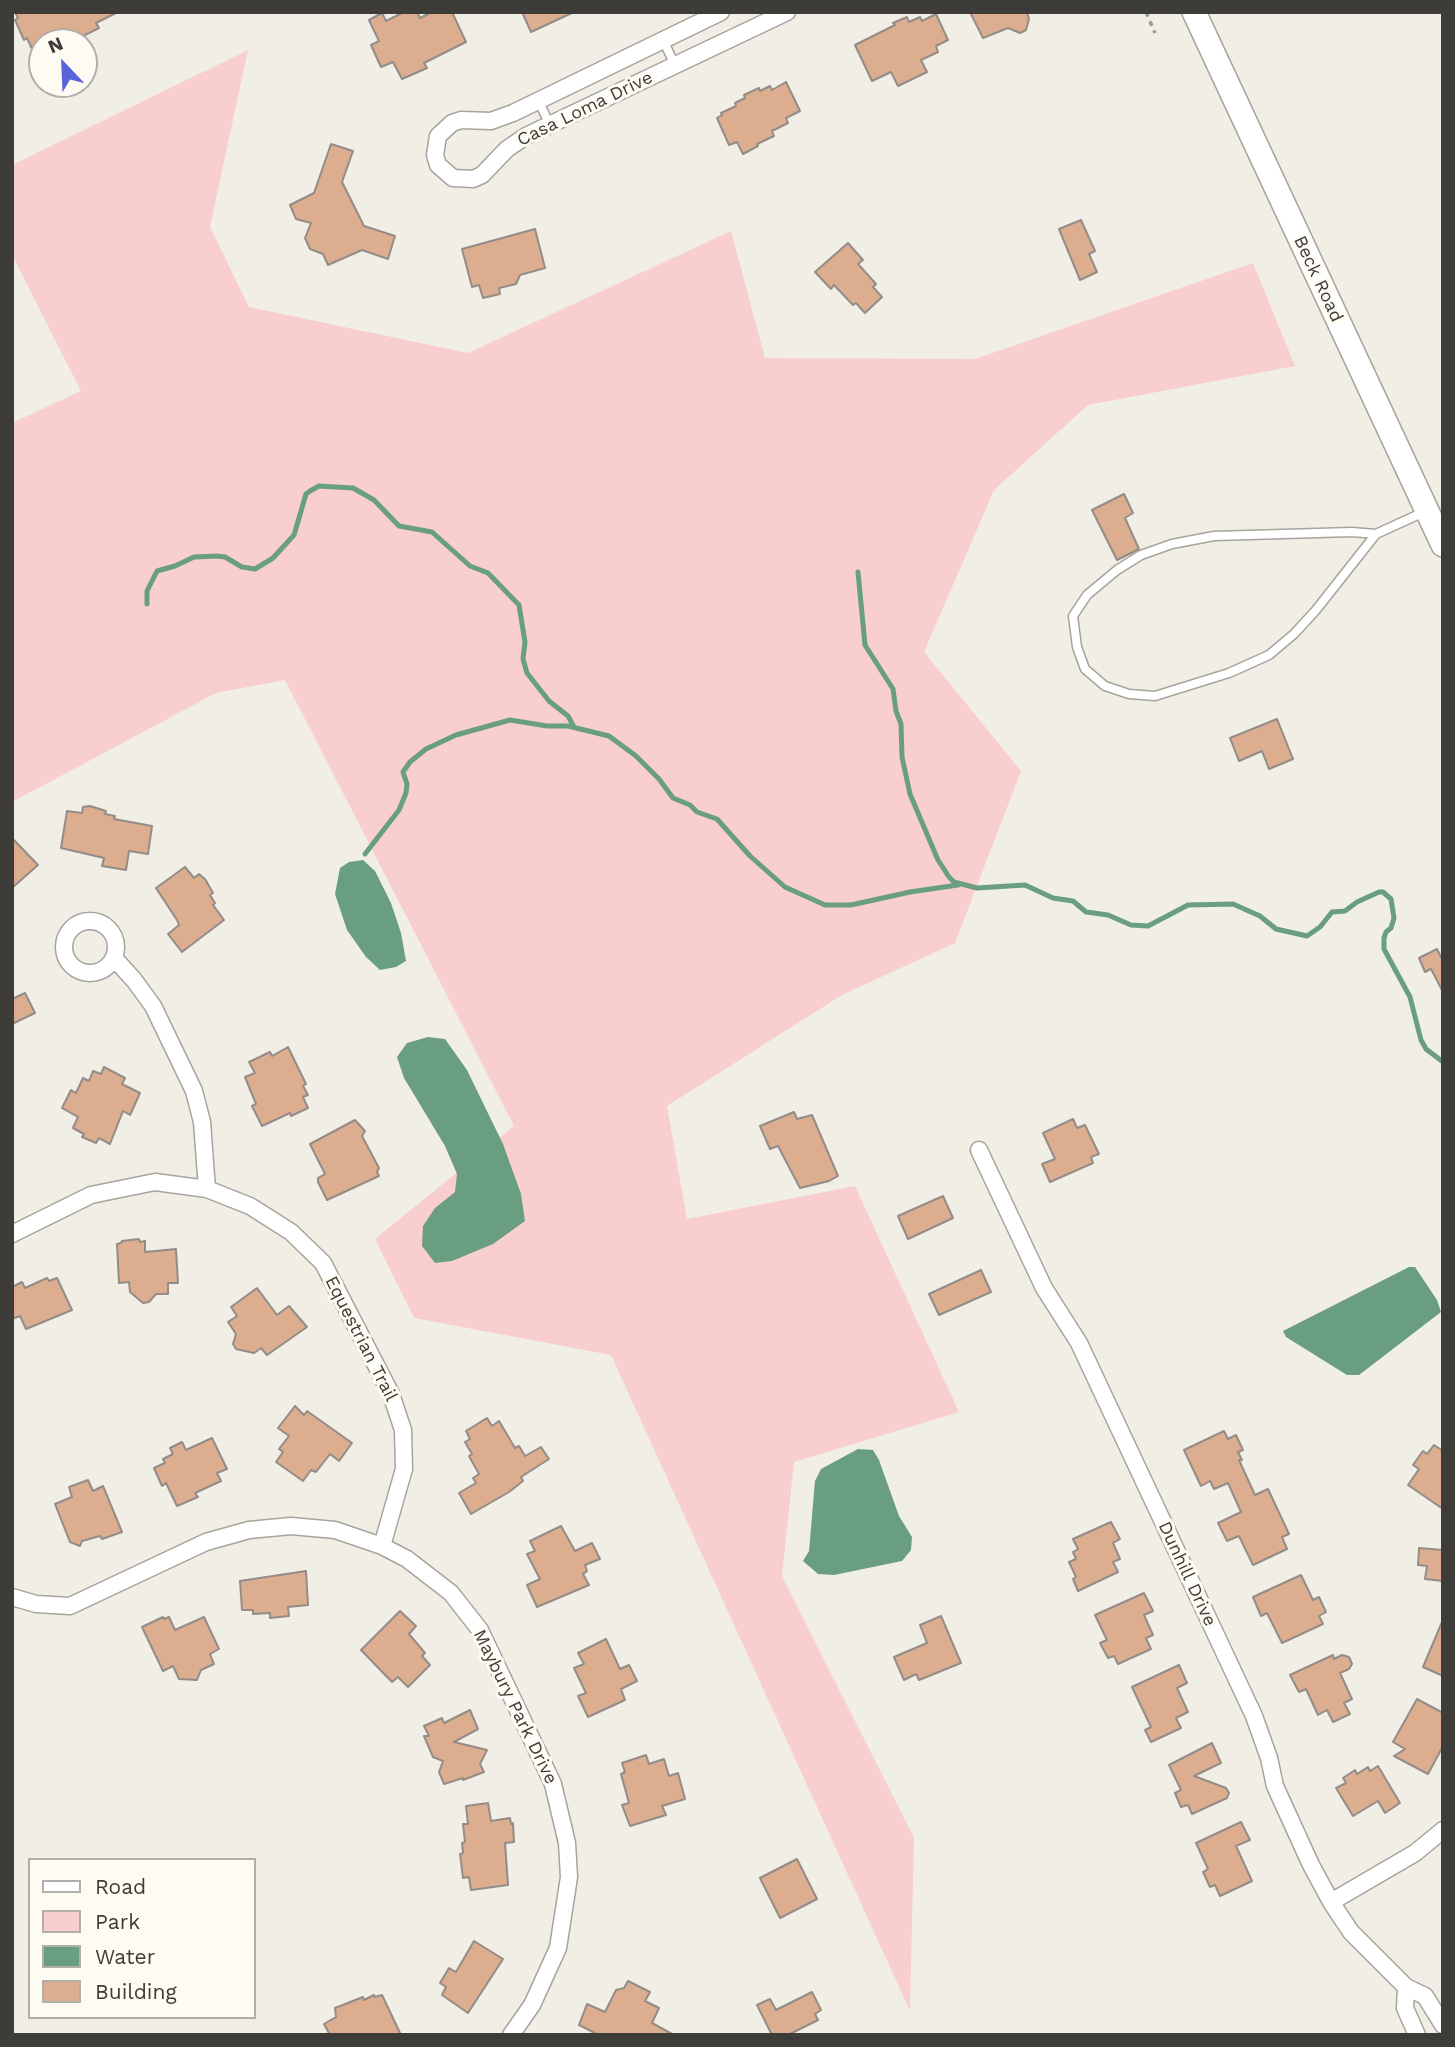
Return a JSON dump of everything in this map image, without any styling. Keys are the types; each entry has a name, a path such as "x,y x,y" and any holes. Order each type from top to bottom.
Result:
{"main road":[{"name":"Beck Road","path":"1194,12 1443,545"}],"street":[{"name":"Casa Loma Drive","path":"721,12 491,121 461,120 452,123 438,136 435,155 438,165 453,178 473,179 482,175 507,149 550,125 787,12"},
{"path":"114,958 153,1006 194,1091 202,1122 208,1189"},
{"name":"Dunhill Drive","path":"979,1150 1044,1288 1087,1359 1254,1716 1269,1758 1275,1786 1331,1902 1351,1931 1406,1987 1425,1996 1443,2025"},
{"name":"Equestrian Trail","path":"12,1234 91,1195 155,1182 208,1189 250,1206 291,1232 323,1263 391,1394 403,1430 404,1469 382,1546"},
{"name":"Maybury Park Drive","path":"12,1597 36,1604 70,1606 206,1542 249,1530 291,1527 335,1530 382,1546 407,1559 451,1593 480,1630 553,1784 567,1843 569,1877 558,1948 541,1989 511,2035"},
{"path":"1331,1902 1415,1853 1443,1830"},
{"path":"1406,1987 1405,2008 1417,2035"}],"lane":[{"path":"663,40 675,65"},
{"path":"538,100 550,125"},
{"path":"1376,534 1352,532 1214,536 1172,544 1141,555 1117,570 1087,595 1073,616 1077,648 1085,669 1105,686 1129,694 1155,696 1229,673 1269,655 1317,610 1376,534 1427,511"}],"path":[{"path":"1146,12 1155,33"}],"green space":[{"path":"248,50 210,227 249,307 468,353 731,231 765,358 975,359 1253,263 1295,366 1088,405 994,490 924,652 1021,771 955,943 842,995 667,1106 687,1219 855,1186 959,1412 794,1462 782,1576 914,1838 910,2011 611,1355 414,1318 375,1239 514,1126 285,680 216,693 12,802 12,423 81,391 12,255 12,165"}],"water":[{"path":"363,860 375,871 391,903 401,933 406,961 396,967 380,970 366,957 347,930 335,894 340,868 349,862"},
{"path":"428,1037 445,1039 467,1070 503,1144 521,1194 525,1221 493,1244 452,1261 435,1263 422,1246 423,1226 435,1208 455,1192 457,1174 445,1146 404,1078 397,1057 407,1043"},
{"path":"1409,1267 1415,1267 1437,1300 1441,1312 1359,1375 1347,1375 1286,1337 1283,1331"},
{"path":"858,1449 873,1450 879,1460 899,1516 912,1537 911,1550 902,1561 834,1575 818,1574 803,1561 809,1551 815,1481 821,1469"}],"building":[{"path":"15,12 118,12 96,23 98,28 28,28 28,40 27,38 24,40 15,20 18,18"},
{"path":"404,12 417,12 420,18 432,12 452,12 466,42 424,63 427,68 402,79 393,62 381,67 371,45 379,41 369,20 382,13 386,21"},
{"path":"522,12 574,12 531,32"},
{"path":"970,12 1027,12 1029,19 1026,30 1020,33 1008,28 983,38"},
{"path":"936,14 948,40 936,46 938,52 921,60 927,72 898,86 891,72 872,81 855,45 907,17 909,22 920,17 922,21"},
{"path":"786,82 800,111 786,118 788,123 772,131 774,136 743,154 737,142 729,145 717,118 721,113 736,106 735,103 745,98 744,95 770,86 772,90"},
{"path":"331,144 353,151 342,182 364,226 395,236 388,259 362,250 328,265 323,254 310,249 305,238 311,223 296,219 290,205 314,193"},
{"path":"1081,220 1095,251 1089,254 1097,272 1080,280 1059,229"},
{"path":"535,229 545,268 520,275 516,284 499,288 500,294 483,298 479,285 472,287 462,249"},
{"path":"848,243 863,260 858,264 876,284 873,287 882,297 865,313 856,303 853,305 834,285 831,289 815,272"},
{"path":"1124,494 1133,513 1125,518 1139,549 1117,560 1092,510"},
{"path":"1277,719 1293,759 1269,769 1262,751 1239,761 1230,738"},
{"path":"90,806 106,811 105,814 115,816 114,819 152,826 148,854 129,851 126,870 102,866 104,858 61,848 67,811 82,813 83,807"},
{"path":"12,838 38,865 12,888"},
{"path":"185,867 194,878 199,874 205,879 213,893 210,895 215,903 213,905 224,920 182,952 168,934 179,925 177,920 156,888"},
{"path":"1437,949 1443,961 1443,992 1431,969 1425,972 1419,958"},
{"path":"25,993 35,1013 12,1024 12,999"},
{"path":"288,1047 306,1084 303,1086 308,1095 303,1097 308,1108 262,1126 252,1106 256,1104 245,1077 255,1073 249,1062 270,1052 272,1056"},
{"path":"104,1067 125,1078 122,1084 140,1093 130,1115 123,1111 110,1144 99,1138 96,1143 82,1137 84,1134 73,1128 78,1117 62,1108 71,1090 76,1093 83,1078 89,1081 93,1071 101,1074"},
{"path":"794,1112 797,1119 812,1115 838,1176 800,1188 778,1146 770,1149 760,1126"},
{"path":"1073,1119 1077,1128 1085,1125 1099,1154 1091,1157 1093,1163 1050,1182 1042,1164 1055,1159 1043,1133"},
{"path":"355,1120 365,1131 362,1136 379,1168 379,1176 327,1200 318,1182 318,1178 325,1174 310,1144"},
{"path":"943,1196 953,1218 908,1239 898,1216"},
{"path":"139,1239 140,1242 145,1241 145,1252 176,1249 178,1283 168,1283 168,1294 156,1294 149,1302 143,1303 130,1292 129,1282 119,1283 117,1244"},
{"path":"981,1270 991,1292 939,1315 929,1294"},
{"path":"47,1278 49,1281 57,1278 72,1310 26,1329 20,1316 12,1319 12,1287 22,1282 25,1288"},
{"path":"257,1288 277,1315 289,1306 307,1327 267,1355 261,1348 254,1353 236,1349 233,1344 236,1334 228,1322 237,1316 231,1307"},
{"path":"295,1406 304,1415 307,1411 352,1443 339,1461 330,1454 316,1472 311,1470 303,1481 276,1462 283,1452 279,1449 289,1436 278,1428"},
{"path":"487,1418 492,1426 499,1421 515,1448 519,1446 525,1456 541,1447 549,1459 521,1477 523,1481 509,1492 471,1514 459,1493 476,1483 473,1478 479,1474 469,1456 472,1454 465,1442 470,1439 466,1431"},
{"path":"1224,1431 1228,1439 1236,1435 1243,1450 1238,1452 1242,1460 1239,1460 1255,1495 1268,1489 1289,1534 1282,1537 1287,1549 1253,1565 1239,1536 1227,1541 1218,1523 1241,1512 1228,1483 1214,1489 1210,1481 1201,1486 1184,1450"},
{"path":"212,1438 227,1469 217,1473 221,1481 195,1493 198,1497 177,1506 166,1483 162,1486 154,1468 165,1463 163,1459 173,1454 170,1448 182,1442 186,1450"},
{"path":"1434,1445 1443,1451 1443,1509 1408,1485 1419,1469 1413,1465 1423,1451 1427,1454"},
{"path":"88,1480 93,1491 103,1486 122,1532 102,1539 100,1536 82,1541 80,1546 70,1542 55,1504 72,1497 69,1487"},
{"path":"1111,1522 1120,1539 1113,1543 1120,1559 1113,1562 1118,1572 1078,1591 1073,1579 1076,1577 1069,1562 1076,1559 1073,1552 1078,1549 1073,1539"},
{"path":"561,1526 575,1551 592,1543 600,1559 585,1565 587,1571 583,1574 589,1585 537,1607 527,1585 540,1579 527,1554 535,1551 530,1541"},
{"path":"1419,1548 1443,1550 1443,1581 1425,1579 1427,1566 1418,1565"},
{"path":"306,1571 308,1605 288,1607 289,1616 270,1618 270,1613 253,1614 253,1610 242,1610 240,1581"},
{"path":"1301,1575 1313,1600 1319,1597 1326,1612 1319,1616 1323,1624 1282,1643 1267,1613 1261,1616 1253,1597"},
{"path":"1144,1593 1153,1611 1144,1615 1153,1635 1146,1638 1151,1649 1118,1664 1114,1656 1108,1658 1100,1643 1107,1640 1095,1615"},
{"path":"400,1611 416,1626 409,1634 425,1653 422,1656 430,1665 408,1687 398,1677 392,1682 361,1650"},
{"path":"941,1616 961,1663 919,1680 916,1674 904,1680 894,1657 927,1643 920,1625"},
{"path":"169,1617 175,1630 204,1617 219,1649 210,1654 214,1664 201,1670 197,1680 179,1679 173,1666 163,1671 142,1627"},
{"path":"1443,1622 1443,1676 1423,1667"},
{"path":"606,1639 620,1669 629,1665 637,1681 621,1689 625,1700 588,1717 578,1696 586,1693 574,1668 584,1664 578,1653"},
{"path":"1333,1655 1334,1659 1342,1655 1349,1657 1352,1664 1349,1669 1340,1673 1352,1699 1344,1703 1350,1714 1333,1722 1327,1710 1318,1715 1306,1689 1299,1692 1290,1675"},
{"path":"1179,1665 1187,1683 1177,1688 1188,1712 1176,1718 1181,1728 1151,1742 1145,1730 1151,1727 1132,1687"},
{"path":"1417,1699 1443,1713 1443,1746 1428,1774 1394,1756 1405,1749 1393,1742"},
{"path":"470,1710 478,1729 454,1742 487,1750 480,1764 484,1772 444,1784 439,1772 443,1761 433,1757 424,1736 429,1736 424,1726 442,1718 444,1723"},
{"path":"1212,1743 1221,1763 1194,1776 1226,1788 1229,1793 1227,1798 1192,1814 1188,1805 1181,1807 1175,1793 1181,1790 1169,1765"},
{"path":"646,1755 649,1764 664,1759 669,1776 678,1773 685,1799 662,1806 666,1815 630,1826 622,1805 629,1803 621,1774 625,1772 622,1763"},
{"path":"1378,1766 1400,1803 1385,1813 1378,1801 1353,1816 1336,1788 1346,1783 1343,1778 1355,1770 1357,1774 1368,1767 1370,1771"},
{"path":"488,1803 491,1821 510,1818 511,1824 513,1823 514,1842 505,1843 508,1885 471,1890 469,1877 463,1878 460,1854 463,1853 462,1843 465,1842 463,1824 468,1824 466,1806"},
{"path":"1241,1822 1250,1840 1236,1846 1252,1881 1220,1896 1215,1885 1210,1887 1203,1872 1208,1869 1196,1843"},
{"path":"797,1859 817,1899 780,1918 760,1878"},
{"path":"474,1941 503,1959 468,2013 442,1995 446,1987 440,1983 449,1968 456,1972"},
{"path":"628,1981 650,1992 645,2001 659,2008 652,2023 674,2035 599,2035 579,2025 587,2004 605,2012 616,1990 624,1988"},
{"path":"812,1992 821,2010 815,2014 818,2020 788,2035 772,2035 757,2005 770,1999 776,2010"},
{"path":"374,1995 382,1995 401,2035 330,2035 324,2024 336,2017 335,2008"}],"waterway":[{"path":"147,604 147,591 157,571 194,557 217,556 225,557 242,567 255,569 273,558 294,535 306,494 319,486 353,488 374,500 399,526 432,532 470,566 488,573 519,605 525,642 523,659 527,673 549,701 568,716 574,727"},
{"path":"858,572 865,645 893,689 901,724 902,757 910,794 938,860 954,882 977,888 1025,885 1053,898 1073,901 1086,912 1108,915 1131,925 1148,926 1188,905 1233,904 1260,916 1276,929 1307,936 1320,927 1332,912 1345,911 1357,902 1383,892 1391,899 1394,918 1384,938 1384,949 1410,997 1421,1040 1426,1049 1443,1062"},
{"path":"365,854 399,810 407,784 403,772 410,762 426,749 456,735 510,720 547,726 568,726 609,736 636,756 673,798 690,805 697,812 717,819 750,856 785,887 825,905 851,905 958,885"}]}
